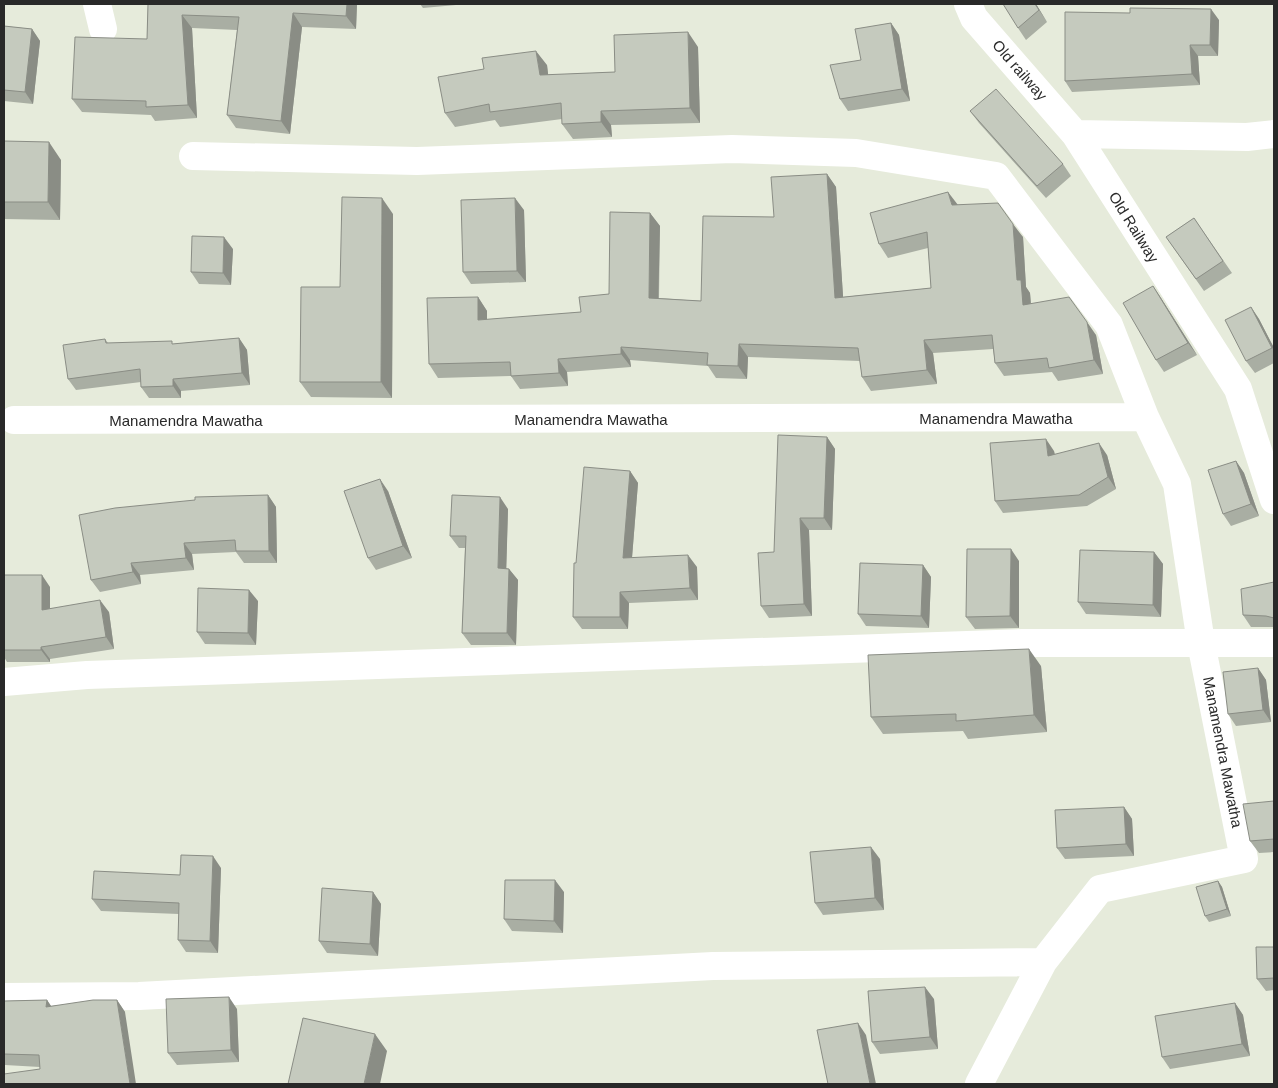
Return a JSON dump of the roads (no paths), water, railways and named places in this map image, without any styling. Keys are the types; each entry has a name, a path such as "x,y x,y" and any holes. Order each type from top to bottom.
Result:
{"street":[{"name":"Old railway","path":"968,4 974,18 1075,134"},
{"path":"1075,134 1247,138 1274,134"},
{"name":"Old Railway","path":"1075,134 1238,389 1274,500"},
{"path":"193,156 417,161 732,149 856,153 996,176 1109,324 1145,418"},
{"name":"Manamendra Mawatha","path":"14,420 1145,418 1177,484 1201,643 1244,859 1100,889 1044,962 979,1084"},
{"path":"4,682 87,675 1003,644 1274,643"},
{"path":"4,997 139,996 713,966 1044,962"}]}
